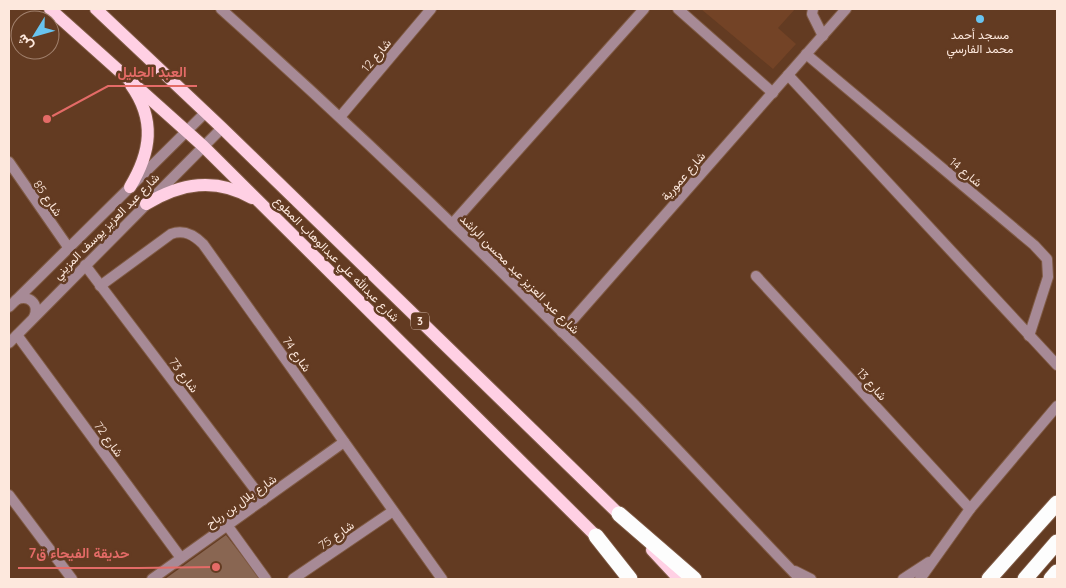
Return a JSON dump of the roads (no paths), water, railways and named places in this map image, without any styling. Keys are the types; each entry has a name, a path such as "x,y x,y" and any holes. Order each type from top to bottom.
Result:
{"highway":[{"path":"989,579 1057,503"},
{"path":"619,514 694,579"},
{"path":"596,536 630,579"},
{"path":"1025,579 1057,542"},
{"path":"982,579 1006,560"},
{"path":"1051,579 1057,572"}],"main road":[{"name":"شارع عبدالله علي عبدالوهاب المطوع","path":"50,9 121,70 203,146 639,579"},
{"name":"شارع عبدالله علي عبدالوهاب المطوع","path":"96,9 206,112 619,514 679,579"},
{"path":"121,70 143,107 148,128 147,149 141,169 130,187"},
{"path":"146,204 165,193 186,186 208,185 250,197 268,210"}],"street":[{"path":"102,9 113,24"},
{"name":"شارع 12","path":"340,117 431,9"},
{"path":"452,224 644,9"},
{"path":"678,9 772,93"},
{"path":"813,9 812,14 823,36"},
{"name":"شارع عمورية","path":"562,332 846,9"},
{"name":"شارع عبد العزيز عبد محسن الراشد","path":"227,11 452,224 562,332 800,579"},
{"name":"شارع 14","path":"806,54 1034,244 1047,259 1048,277 1029,336"},
{"path":"788,75 1057,365"},
{"name":"شارع عبد العزيز يوسف المزيني","path":"12,303 206,112"},
{"name":"شارع عبد العزيز يوسف المزيني","path":"9,343 222,128"},
{"name":"شارع 85","path":"9,162 68,247"},
{"name":"شارع 74","path":"100,286 171,234 184,232 196,237 203,244 442,579"},
{"name":"شارع 73","path":"85,266 263,500"},
{"name":"شارع 13","path":"756,276 970,509"},
{"path":"12,303 21,298 28,298 33,301 36,306 34,318"},
{"name":"شارع 72","path":"17,335 181,558"},
{"path":"920,579 970,509 1057,406"},
{"name":"شارع بلال بن رباح","path":"152,579 344,442"},
{"path":"9,495 72,579"},
{"name":"شارع 75","path":"294,579 392,511"},
{"path":"227,525 266,579"},
{"path":"903,579 934,558"},
{"name":"شارع عبد العزيز عبد محسن الراشد","path":"790,569 811,579"}],"place":[{"name":"مسجد أحمد محمد الفارسي","path":"980,19"},
{"name":"العبد الجليل","path":"47,119"},
{"name":"حديقة الفيحاء ق7","path":"216,567"}]}
